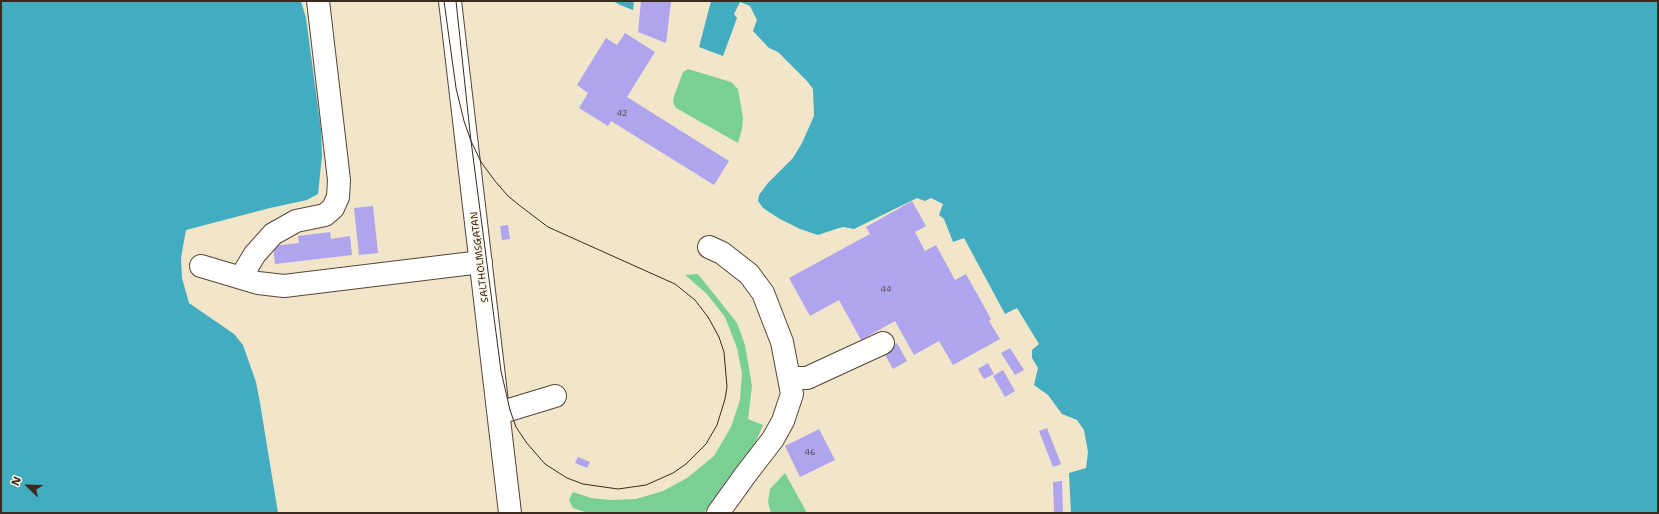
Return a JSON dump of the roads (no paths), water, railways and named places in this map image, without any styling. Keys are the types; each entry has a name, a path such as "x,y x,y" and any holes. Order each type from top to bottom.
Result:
{"street":[{"path":"241,277 255,254 273,234 296,221 325,215 333,208 338,197 339,180 318,1"},
{"name":"SALTHOLMSGATAN","path":"450,1 510,513"},
{"path":"709,247 722,253 749,274 763,293 782,342 792,394 783,421 773,439 718,513"},
{"path":"201,266 258,283 284,286 481,262"},
{"path":"790,378 807,378 883,343"},
{"path":"499,413 555,396"}],"water":[{"path":"1,1 301,1 306,18 321,130 322,156 318,194 307,200 186,230 181,258 182,278 189,303 234,334 243,345 256,382 278,513 1,513"},
{"path":"613,1 634,1 633,10 620,5"},
{"path":"711,1 1658,1 1658,513 1071,513 1069,473 1086,468 1088,452 1084,430 1077,420 1062,414 1048,395 1034,385 1038,368 1032,358 1032,350 1039,344 1017,308 1005,314 964,238 953,242 944,219 939,215 943,204 931,198 925,201 917,198 854,229 843,227 818,235 800,229 780,219 763,208 758,201 759,195 768,183 793,158 802,143 814,116 813,89 778,52 769,48 753,31 757,20 750,6 740,2 734,14 737,18 723,56 699,47"}],"tram line":[{"path":"444,1 456,88 464,121 471,141 481,162 495,181 508,196 548,227 675,284 695,300 708,317 719,337 724,352 727,387 717,425 706,444 686,464 673,473 646,485 618,489 583,484 567,478 545,464 526,442 516,427 510,410 501,371 471,141 456,1"}]}
